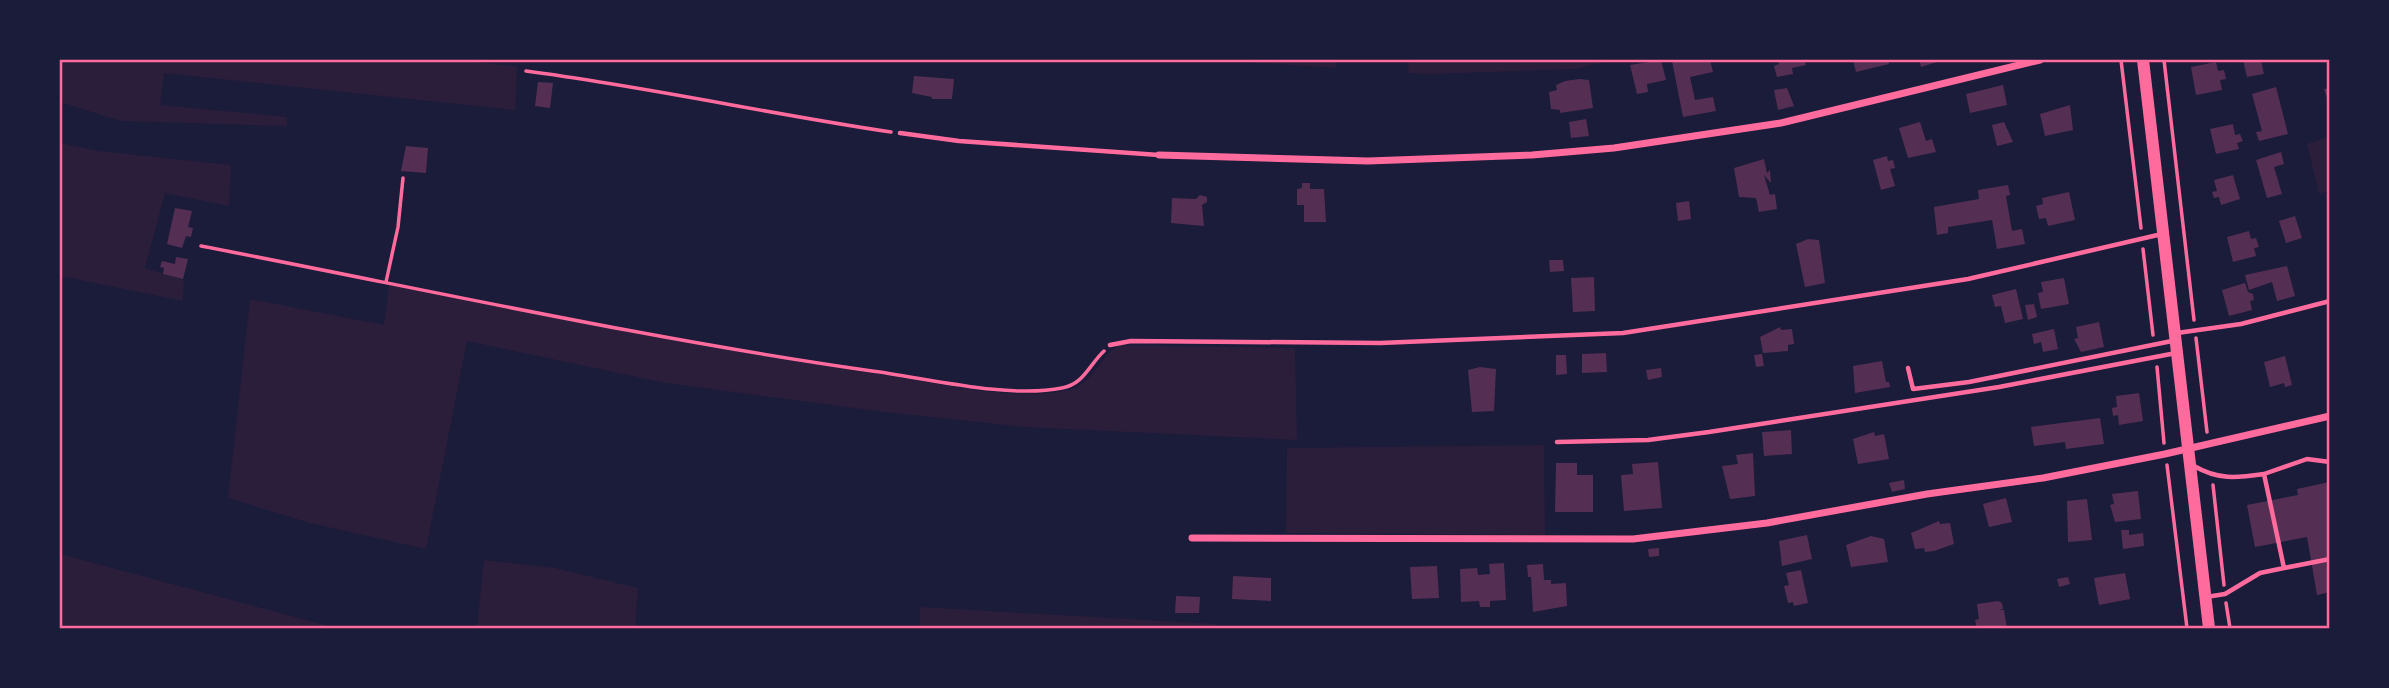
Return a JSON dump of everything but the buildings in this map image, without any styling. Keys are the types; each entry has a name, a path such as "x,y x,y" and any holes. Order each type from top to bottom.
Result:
{"main road":[{"path":"2143,60 2209,628"}],"street":[{"path":"1159,155 1368,162 1532,155 1614,148 1780,124 2040,60"},
{"path":"1192,538 1633,539 1844,511 1927,495 2043,478 2188,449 2329,416"}],"lane":[{"path":"900,133 972,142 1159,155"},
{"path":"1110,345 1131,341 1380,343 1623,333 1968,279 2163,233"},
{"path":"1557,442 1648,440 1998,387 2175,342 2196,331 2241,324 2329,301"},
{"path":"1908,368 1913,389 1969,382 2175,342"},
{"path":"2190,464 2212,476 2231,479 2264,474 2306,458 2329,462"},
{"path":"2264,474 2284,568"},
{"path":"2205,597 2225,594 2248,579 2329,559"}],"path":[{"path":"2164,60 2208,444"},
{"path":"526,71 597,80 788,117 900,133"},
{"path":"387,282 398,228 403,178"},
{"path":"201,246 808,361 996,388 1063,388 1081,381 1110,345"},
{"path":"2212,476 2230,628"}],"shaded area":[{"path":"60,60 463,60 517,67 515,110 164,73 160,105 287,117 287,126 121,121 60,102"},
{"path":"1218,60 1337,60 1336,68"},
{"path":"1409,60 1613,60 1576,69 1430,74 1408,73"},
{"path":"2329,137 2329,191 2319,194 2307,144"},
{"path":"60,143 98,151 231,165 229,206 165,193 145,268 184,280 183,301 66,277 60,280"},
{"path":"389,285 764,356 1003,393 1048,393 1077,387 1090,377 1106,356 1119,345 1295,348 1297,440 1024,427 885,412 666,383 467,341 426,549 310,523 228,498 250,299 384,325"},
{"path":"1544,445 1545,535 1286,533 1287,448"},
{"path":"60,554 336,628 60,628"},
{"path":"484,560 555,568 638,588 635,628 477,628"},
{"path":"920,607 1216,624 1216,628 920,628"}]}
